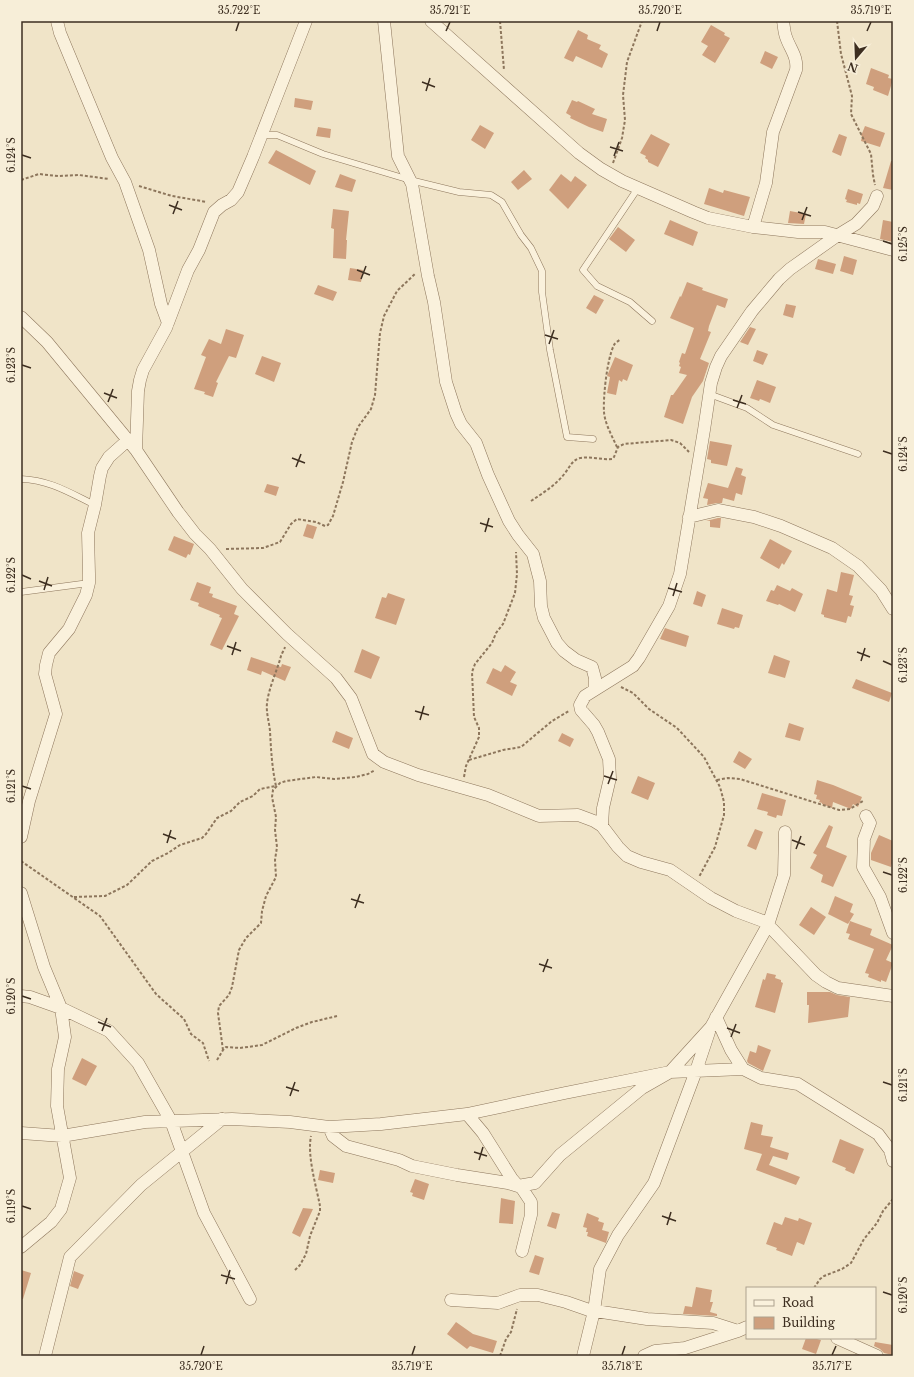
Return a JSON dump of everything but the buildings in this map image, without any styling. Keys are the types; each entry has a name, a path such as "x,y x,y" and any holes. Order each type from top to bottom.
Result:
{"street":[{"path":"57,21 60,33 112,158 127,189 149,250 161,304 168,322"},
{"path":"136,450 140,380 168,322 188,270 199,250 214,212 231,200 238,192 262,135 306,21"},
{"path":"384,21 398,156 410,180 425,263 434,302 449,394 461,424 476,443 492,486 509,521 535,558 540,581 541,606 544,618 557,643 564,651 576,660 592,667 595,678 595,689"},
{"path":"431,21 580,153 609,174 708,218 753,227 798,232 825,232 893,250"},
{"path":"753,227 766,183 772,132 797,64 796,57 785,36 784,21"},
{"path":"602,826 603,808 610,778 609,759 598,732 580,708 581,700 595,689 633,666 640,658 669,606 680,574 709,394 716,367 721,356 752,311 779,279 838,235 856,224 873,206 877,196"},
{"path":"21,318 47,342 128,440 178,512 242,589 290,637 336,678 351,698 372,754 384,762 418,775 488,796 539,816 578,815 585,817 602,826 627,856 641,862 670,870 711,898 736,911 763,921 816,975 826,982 838,988 893,996"},
{"path":"21,837 29,801 56,714 46,674 46,665 50,654 69,629 86,595 89,583 88,533 102,468 109,457 128,440"},
{"path":"689,517 718,510 754,517 782,526 832,548 858,566 882,590 893,609"},
{"path":"866,816 870,823 864,839 863,867 880,897 893,933"},
{"path":"583,1356 594,1311 600,1269 618,1235 654,1183 713,1022 768,925 784,875 785,832"},
{"path":"21,893 44,967 61,1008 65,1037 58,1069 57,1106 70,1178 61,1209 51,1222 21,1247"},
{"path":"21,996 30,997 61,1008 109,1031 138,1063 171,1121 204,1213 250,1299"},
{"path":"713,1022 743,1068 761,1078 798,1084 878,1134 890,1150 893,1161"},
{"path":"329,1127 333,1136 346,1146 399,1160 412,1166 518,1186 535,1183 560,1155 636,1092 670,1072 713,1022"},
{"path":"21,1133 62,1136 145,1122 222,1119 290,1122 329,1127 381,1124 467,1114 670,1072 743,1068"},
{"path":"467,1114 484,1133 512,1179 518,1186 521,1187 531,1202 531,1215 522,1251"},
{"path":"45,1356 70,1257 142,1185 222,1119"},
{"path":"451,1300 498,1303 520,1295 538,1295 594,1311 647,1319 713,1323 742,1329"},
{"path":"644,1356 655,1351 685,1348 742,1329"},
{"path":"839,1339 877,1356"}],"lane":[{"path":"262,135 277,135 323,154 410,180 459,192 491,195 502,202 521,235 532,248 542,271 542,292 550,350 567,437 593,439"},
{"path":"638,188 583,270 597,286 630,302 652,321"},
{"path":"709,394 747,408 774,426 858,454"},
{"path":"21,479 38,480 49,483 95,506"},
{"path":"21,592 89,583"}],"path":[{"path":"500,21 504,62 504,86"},
{"path":"609,174 623,132 625,120 622,95 627,62 642,21"},
{"path":"837,21 839,45 852,96 851,114 871,154 872,175 877,196"},
{"path":"210,549 262,548 273,545 280,542 291,524 297,519 316,522 325,526 328,525 333,516 343,482 352,442 358,426 371,409 375,395 380,333 384,316 397,291 425,263"},
{"path":"618,447 611,435 604,414 604,401 610,357 614,344 621,339"},
{"path":"531,501 549,489 562,477 576,459 612,459 618,447 624,444 671,440 680,443 699,460"},
{"path":"462,788 468,760 479,737 479,728 474,717 472,672 475,664 490,646 502,624 515,593 517,574 516,544 518,535"},
{"path":"223,1050 218,1013 219,1006 229,995 240,950 246,938 260,923 266,896 276,877 276,816 272,797 273,790 276,786 272,768 270,732 266,711 267,701 280,663 281,655 290,637"},
{"path":"606,682 630,691 649,709 677,728 704,757 717,780 724,802 724,815 715,847 694,887"},
{"path":"468,760 503,750 521,747 561,715 580,708"},
{"path":"74,898 105,896 127,885 152,861 180,845 202,838 217,818 231,811 240,802 253,796 260,789 276,786 286,781 306,778 324,777 334,779 356,777 368,774 384,762"},
{"path":"717,780 728,778 740,780 838,810 854,808 863,801"},
{"path":"21,862 100,916 156,994 178,1012 184,1019 191,1034 203,1043 209,1062"},
{"path":"218,1060 226,1047 240,1048 262,1045 296,1028 337,1016"},
{"path":"295,1270 300,1265 306,1254 310,1236 320,1211 310,1146 314,1125"},
{"path":"815,1287 824,1276 842,1269 851,1263 883,1211 893,1199"},
{"path":"500,1356 506,1339 511,1332 520,1295"}]}
